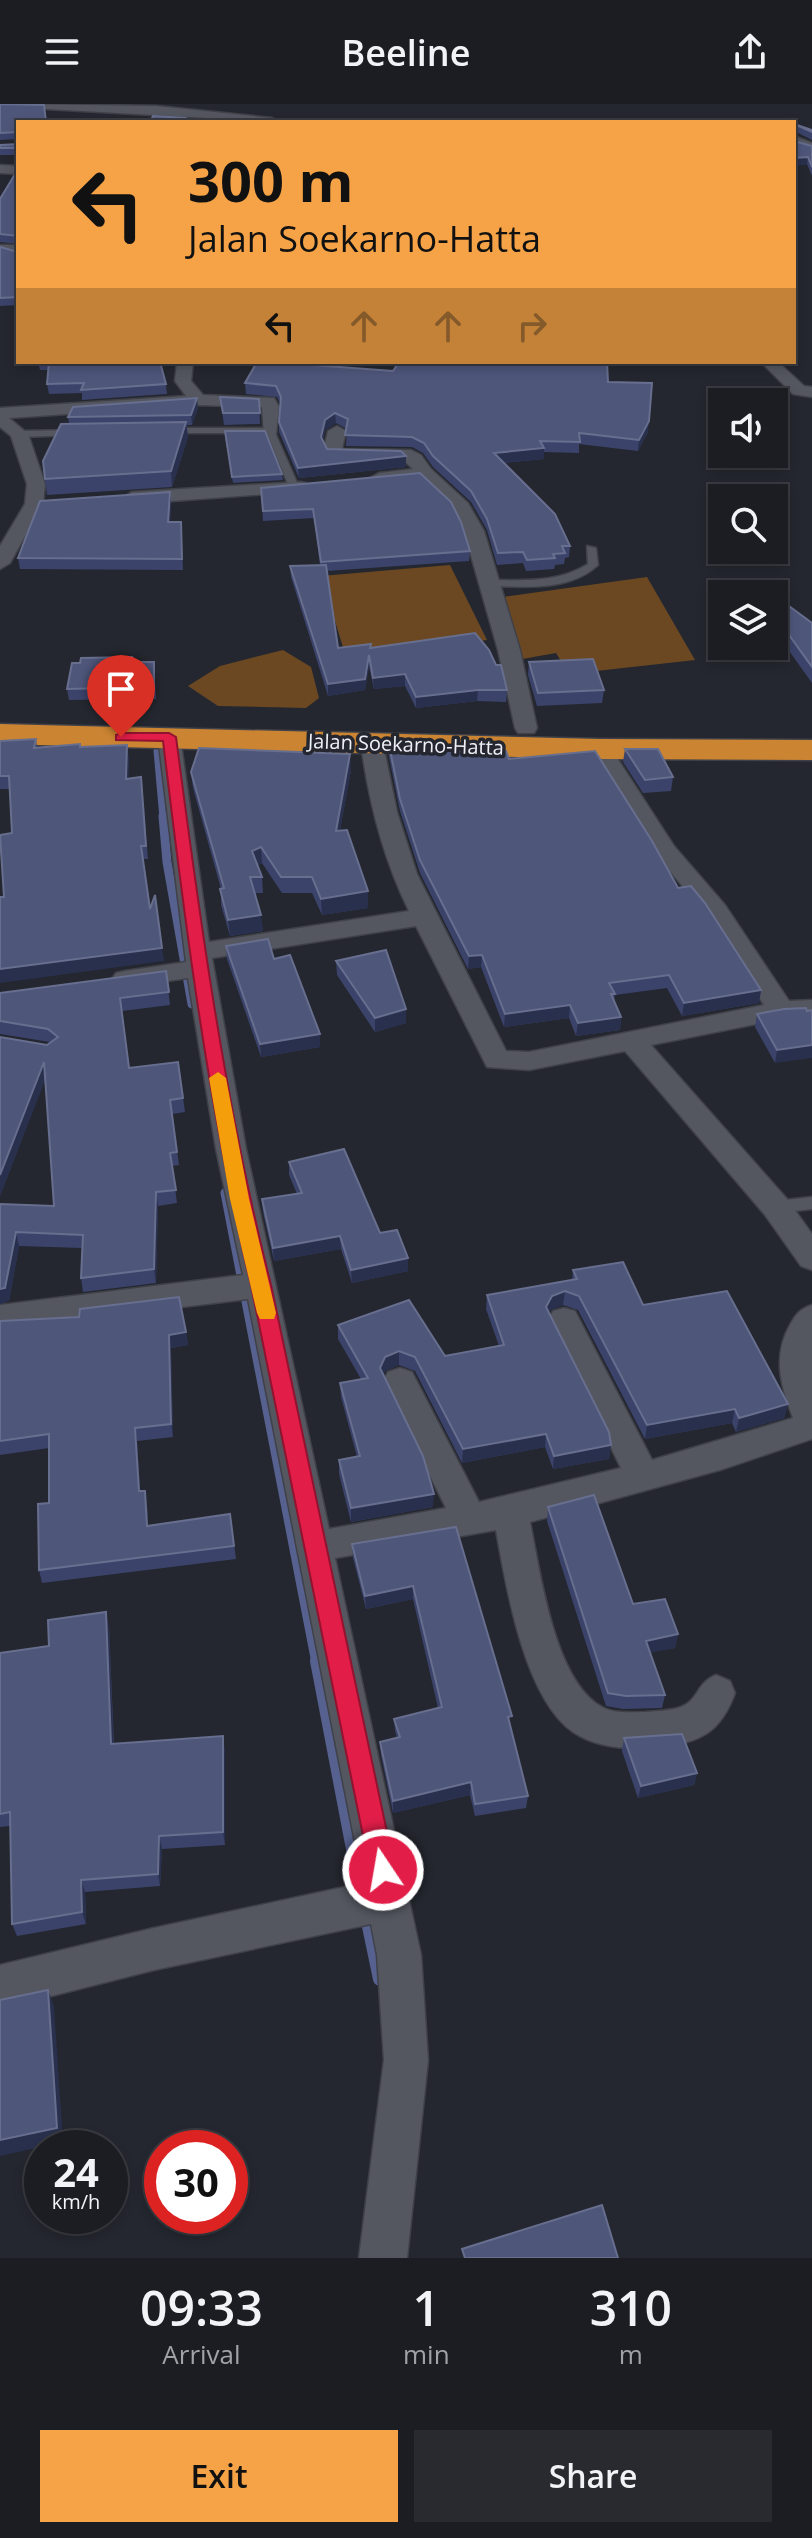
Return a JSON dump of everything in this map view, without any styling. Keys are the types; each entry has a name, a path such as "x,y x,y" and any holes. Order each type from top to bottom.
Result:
{"highway":[{"name":"Jalan Soekarno-Hatta","path":"0,714 126,728 169,737 600,749 812,750"},
{"name":"Jalan Soekarno-Hatta","path":"0,734 126,728 812,731"}],"street":[{"path":"29,104 227,120"},
{"path":"185,364 183,381 198,400"},
{"path":"771,364 799,390 812,392"},
{"path":"0,413 198,400 268,402 271,407 270,430"},
{"path":"0,419 19,434 42,504 0,563"},
{"path":"337,431 333,448 336,454 405,454 415,459 467,515 491,583 526,728"},
{"path":"352,481 425,473"},
{"path":"111,499 323,484"},
{"path":"169,737 187,965 313,1547 383,1900 399,1955 406,2060 383,2258"},
{"path":"372,744 381,810 402,874 497,1060 529,1061 781,1010 812,1009"},
{"path":"600,749 664,850 716,910 781,1010"},
{"path":"103,982 394,920 425,918"},
{"path":"631,1040 776,1207 812,1258"},
{"path":"0,1317 255,1286"},
{"path":"313,1547 510,1512 720,1456 812,1424 799,1390 794,1364 798,1336 812,1317"},
{"path":"564,1320 642,1475"},
{"path":"400,1381 470,1520"},
{"path":"510,1512 531,1611 559,1690 585,1718 607,1728 632,1731 671,1728 702,1718 711,1709 716,1693"},
{"path":"0,1987 154,1949 383,1900"}],"lane":[{"path":"157,431 270,430 294,487"},
{"path":"19,434 96,433"},
{"path":"491,583 542,583 572,577 593,565 591,548"},
{"path":"776,1207 812,1203"}],"shaded area":[{"path":"450,565 487,640 347,660 321,576"},
{"path":"647,577 695,660 569,674 556,653 511,661 495,598"},
{"path":"283,650 311,667 319,698 306,708 218,706 188,686 220,666"}],"building":[{"path":"0,104 44,105 46,120 16,120 16,132 0,133"},
{"path":"153,116 185,118 184,120 151,120"},
{"path":"796,142 812,146 812,167 808,157 796,158"},
{"path":"16,144 16,148 0,148 0,145"},
{"path":"16,172 16,236 0,234 0,199"},
{"path":"0,247 16,251 16,297 0,298"},
{"path":"49,364 161,364 166,384 81,390 84,383 47,384"},
{"path":"256,364 393,371 398,364 607,364 608,382 652,383 649,421 639,440 579,433 580,442 540,441 544,448 494,453 555,514 570,546 562,546 565,553 553,554 555,558 527,560 523,552 498,553 487,519 471,491 433,456 424,443 412,437 345,435 348,419 335,413 325,420 321,437 327,449 401,451 406,456 298,468 279,422 281,397 276,386 245,383"},
{"path":"220,397 259,399 260,413 223,413"},
{"path":"197,398 191,415 68,417 73,407"},
{"path":"186,422 171,471 45,479 43,461 61,424"},
{"path":"225,431 265,431 282,474 232,477"},
{"path":"420,473 451,502 470,551 321,562 313,509 263,511 261,488"},
{"path":"170,492 168,522 181,522 182,559 18,558 40,501"},
{"path":"326,565 338,648 371,644 370,648 475,633 496,665 501,665 507,690 416,697 405,674 373,678 369,655 365,679 328,684 290,566"},
{"path":"788,605 812,623 812,667 788,634"},
{"path":"132,657 131,662 154,662 154,687 67,689 72,663 80,663 81,658"},
{"path":"593,659 604,690 538,693 529,662"},
{"path":"36,739 34,748 80,744 80,747 127,745 126,779 141,777 146,846 141,846 150,909 155,895 162,948 0,969 0,897 4,897 0,835 12,833 9,776 0,776 0,741"},
{"path":"389,745 419,745 420,751 506,751 509,759 595,751 678,888 691,886 705,903 761,990 684,1003 669,975 609,983 621,1017 578,1023 570,1005 505,1014 482,955 469,956 420,860 400,799"},
{"path":"199,748 350,754 336,831 347,830 368,891 321,899 312,877 281,877 261,847 252,851 262,877 250,877 261,915 228,920 220,889 224,888 191,772"},
{"path":"625,749 658,749 673,777 645,780"},
{"path":"268,939 274,959 290,955 320,1034 260,1044 226,946"},
{"path":"386,950 406,1009 375,1018 336,961"},
{"path":"166,971 169,992 120,998 129,1068 178,1062 183,1098 170,1100 177,1152 170,1153 176,1190 156,1192 154,1269 81,1278 83,1235 16,1232 5,1288 0,1289 0,1204 54,1206 44,1062 0,1175 0,1037 47,1045 58,1037 48,1029 0,1021 0,993"},
{"path":"806,1008 807,1011 812,1010 812,1045 777,1050 757,1014"},
{"path":"344,1149 380,1233 397,1230 408,1258 351,1270 340,1236 273,1248 262,1199 302,1193 289,1162"},
{"path":"623,1262 643,1305 727,1291 788,1404 739,1418 735,1409 647,1425 579,1296 565,1291 552,1296 546,1307 609,1432 611,1445 554,1456 546,1434 463,1449 415,1357 399,1351 385,1357 380,1368 423,1456 434,1494 351,1508 339,1460 360,1456 340,1383 368,1378 338,1325 409,1300 445,1356 504,1345 487,1295 577,1279 573,1270"},
{"path":"179,1297 186,1332 169,1335 171,1424 135,1428 139,1491 145,1491 147,1526 230,1514 234,1546 39,1570 38,1504 49,1503 49,1434 0,1441 0,1321 79,1317 80,1309"},
{"path":"594,1495 633,1604 665,1599 678,1634 646,1641 665,1695 608,1693 548,1507"},
{"path":"456,1527 512,1716 508,1717 528,1796 475,1804 471,1782 393,1801 380,1742 400,1737 394,1719 442,1707 413,1586 365,1596 352,1544"},
{"path":"106,1612 111,1744 223,1736 223,1832 159,1836 158,1874 81,1880 82,1912 12,1924 10,1812 0,1814 0,1653 49,1646 48,1620"},
{"path":"682,1734 697,1773 641,1786 624,1738"},
{"path":"48,1990 57,2128 24,2130 24,2135 0,2140 0,2000"},
{"path":"602,2205 618,2258 465,2258 462,2249"}],"waterway":[{"path":"157,751 163,818"},
{"path":"163,816 167,862 192,1004"},
{"path":"226,1193 317,1663"},
{"path":"317,1661 362,1896"},
{"path":"366,1912 380,1979"}],"slow traffic":[{"path":"218,1078 240,1199 267,1313"}],"route":[{"path":"121,737 169,737 198,968 240,1199 261,1285 313,1547 383,1870"}]}
